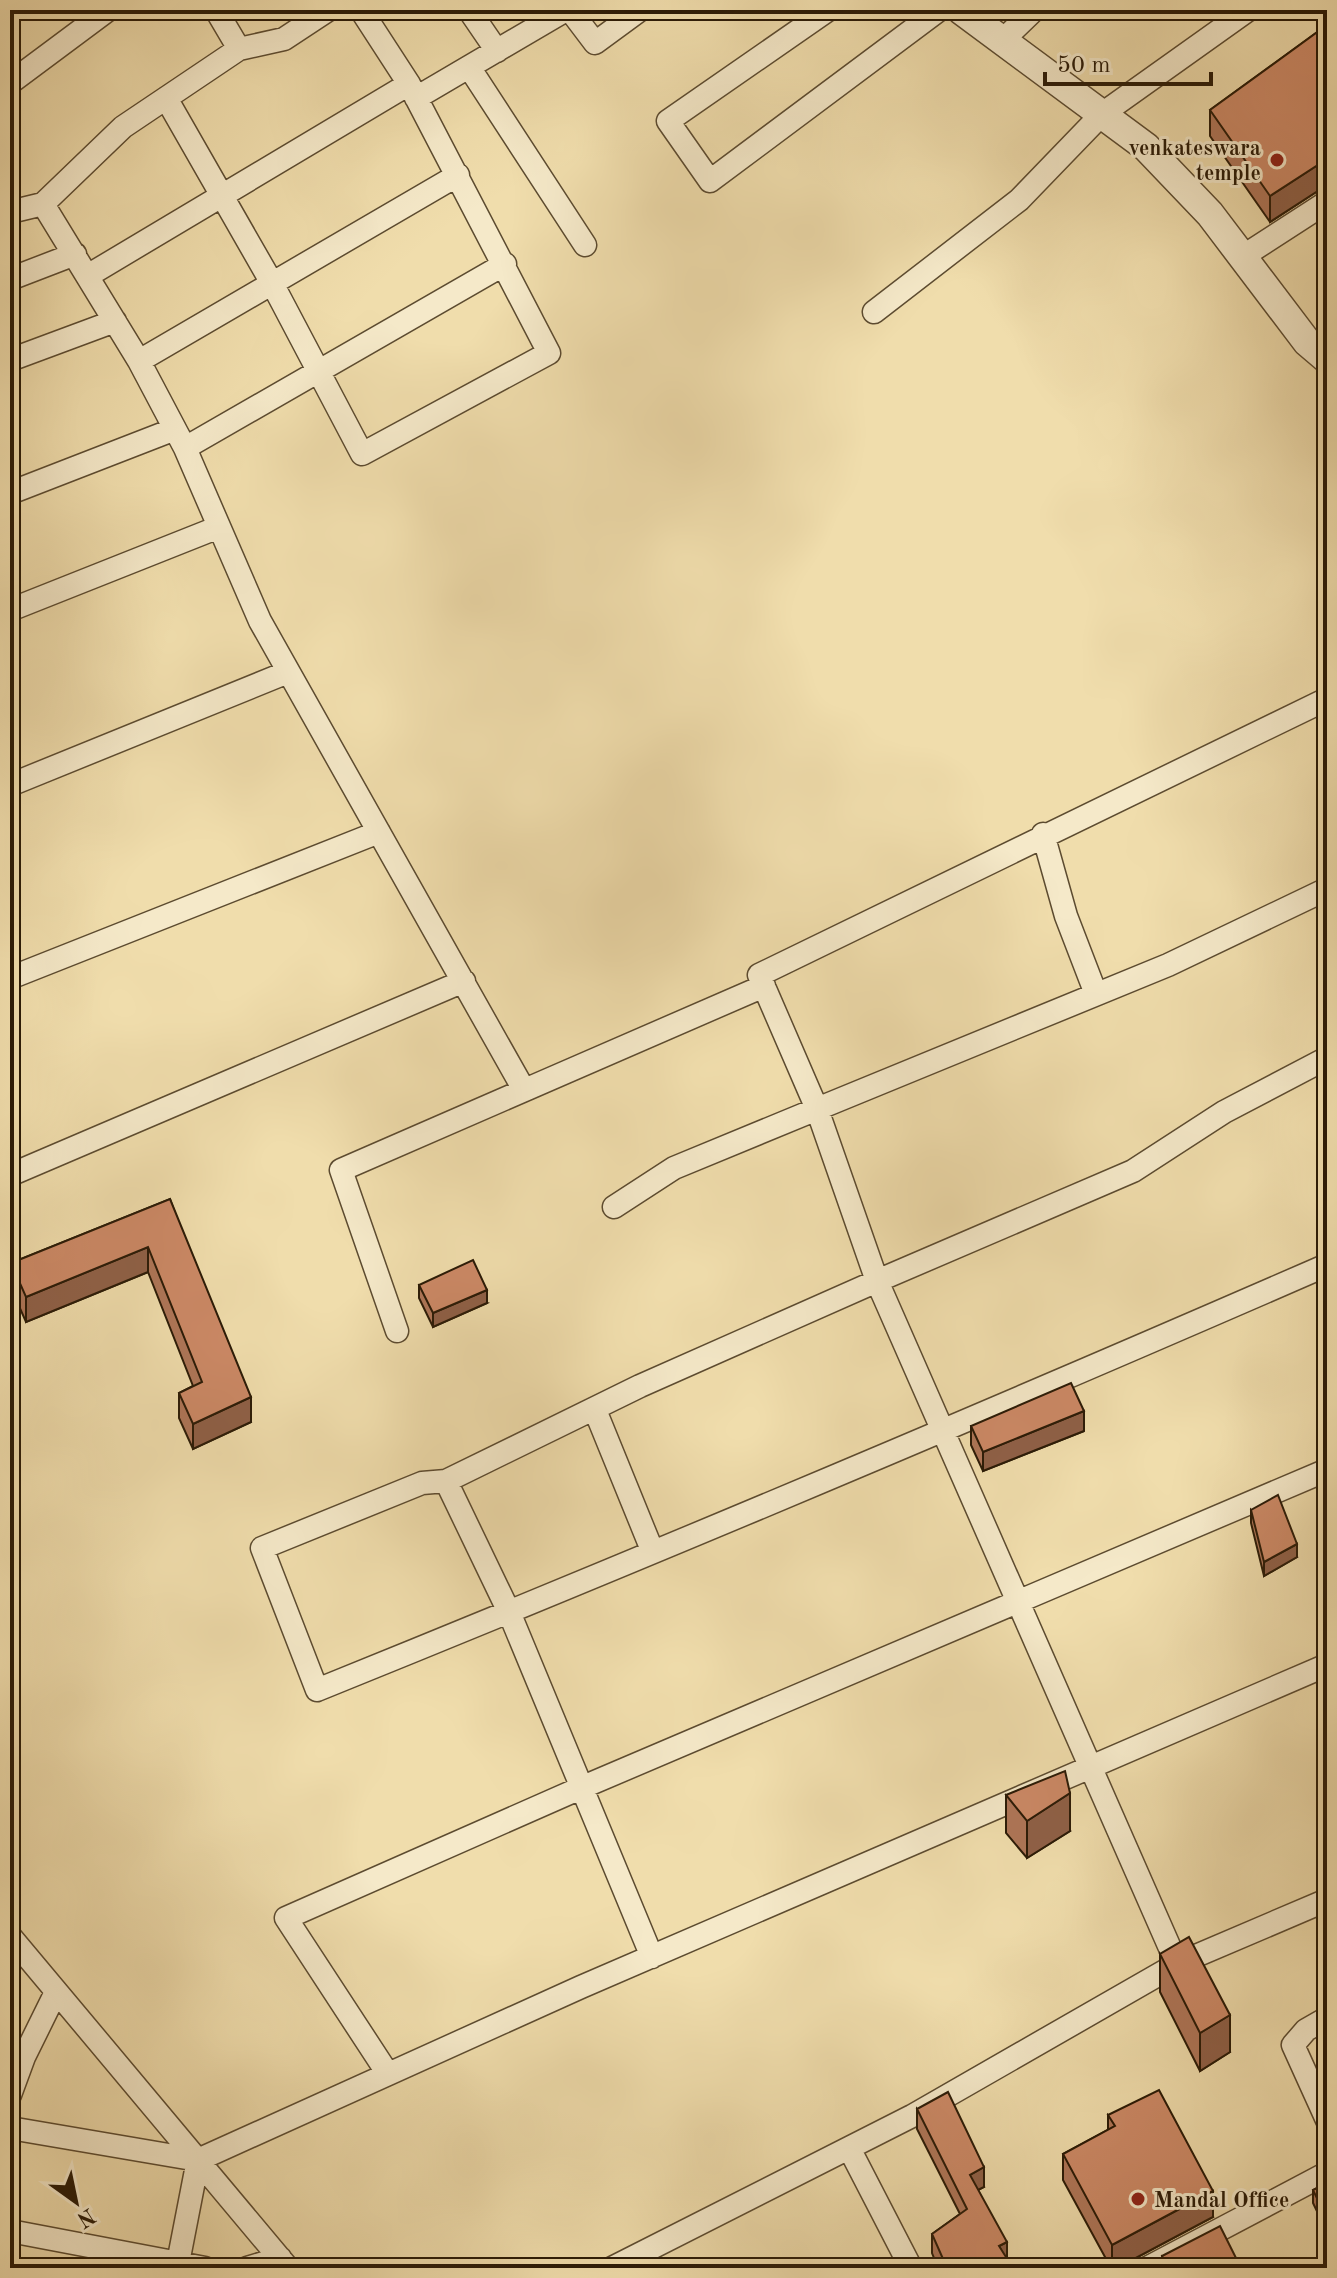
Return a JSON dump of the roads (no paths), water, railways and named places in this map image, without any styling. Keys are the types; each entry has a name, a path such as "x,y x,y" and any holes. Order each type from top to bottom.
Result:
{"street":[{"path":"10,83 108,10"},
{"path":"216,10 239,49"},
{"path":"10,212 43,204 123,127 239,49 284,39 328,10"},
{"path":"166,98 273,285 362,454 549,353 413,91 361,10"},
{"path":"469,10 497,51"},
{"path":"89,275 221,196 413,91 469,67 568,10 595,43 640,10"},
{"path":"828,10 668,121 710,181 939,10"},
{"path":"961,10 1146,147 1210,214 1307,342 1327,359"},
{"path":"1003,40 1034,10"},
{"path":"874,312 1019,200 1102,114 1248,10"},
{"path":"469,67 585,245"},
{"path":"139,361 458,175"},
{"path":"1242,257 1327,202"},
{"path":"43,204 139,361 180,438 260,621 524,1090"},
{"path":"10,279 75,254"},
{"path":"10,493 180,438 318,370 505,264"},
{"path":"10,360 115,321"},
{"path":"10,610 219,527"},
{"path":"10,785 288,672"},
{"path":"1177,1964 877,1281 817,1109 759,975 1043,834 1327,699"},
{"path":"10,978 379,832"},
{"path":"1043,834 1066,916 1096,994"},
{"path":"614,1207 674,1168 1168,965 1327,889"},
{"path":"10,1175 464,981"},
{"path":"397,1331 341,1170 764,986"},
{"path":"1327,1058 1224,1112 1133,1171 877,1281 446,1481 422,1483 262,1548 317,1690 942,1433 1327,1265"},
{"path":"595,1410 652,1550"},
{"path":"388,2074 286,1918 583,1787 1327,1470"},
{"path":"446,1481 509,1612 652,1957"},
{"path":"10,2128 198,2160 652,1957 1327,1665"},
{"path":"612,2268 912,2116 1177,1964 1327,1900"},
{"path":"10,1936 284,2263"},
{"path":"10,2095 24,2057 56,1992"},
{"path":"1327,2018 1306,2030 1293,2045 1327,2120"},
{"path":"849,2148 911,2268"},
{"path":"178,2266 198,2160"},
{"path":"1147,2268 1327,2173"},
{"path":"10,2231 178,2266 205,2268"},
{"path":"247,2268 284,2263"}],"place":[{"name":"venkateswara temple","path":"1277,160"},
{"name":"Mandal Office","path":"1138,2199"}]}
